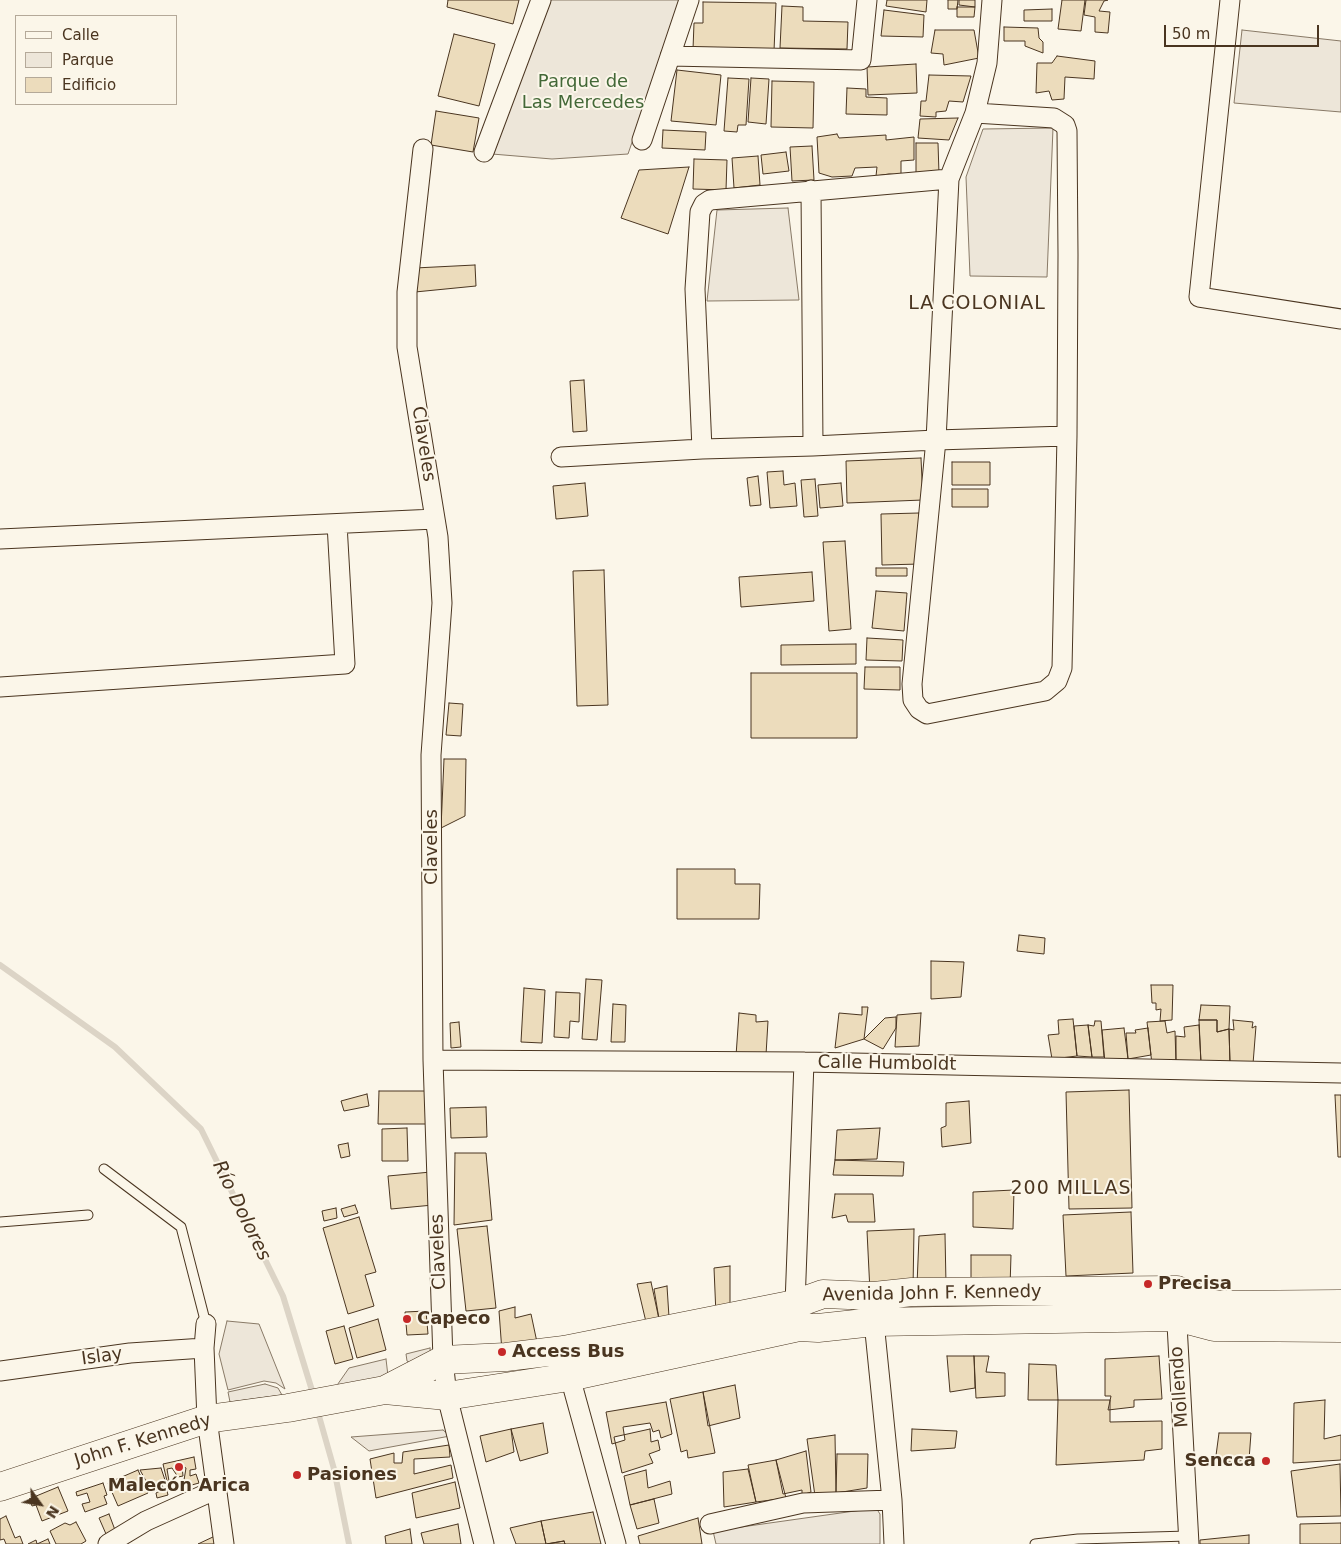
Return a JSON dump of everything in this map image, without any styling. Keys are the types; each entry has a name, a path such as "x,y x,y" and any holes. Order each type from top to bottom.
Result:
{"main road":[{"name":"Avenida John F. Kennedy","path":"288,1408 385,1390 443,1360 506,1357 564,1350 797,1316 818,1328 874,1309 912,1292 1177,1290 1214,1305 1334,1316"},
{"name":"Avenida John F. Kennedy","path":"874,1309 1176,1317 1214,1327 1334,1316"},
{"name":"Avenida John F. Kennedy","path":"385,1390 447,1396 569,1377 797,1316"},
{"name":"John F. Kennedy","path":"0,1487 207,1419 288,1408"}],"street":[{"path":"484,152 541,0"},
{"path":"642,140 689,0"},
{"path":"670,56 861,60 867,0"},
{"path":"975,113 1054,118 1065,125 1067,131 1067,436 1062,668 1057,681 1045,691 927,714 919,709 913,700 912,684 936,440 949,179 975,113 987,63 992,0"},
{"path":"1230,0 1199,297 1341,319"},
{"name":"Claveles","path":"423,149 407,292 407,347 438,537 442,603 432,755 433,1060 443,1360 447,1396 484,1544"},
{"path":"702,449 695,289 700,212 704,204 710,200 949,179"},
{"path":"811,190 813,446"},
{"path":"561,457 702,449 1067,436"},
{"path":"0,539 435,519"},
{"path":"0,687 345,664 337,524"},
{"name":"Calle Humboldt","path":"433,1060 804,1062 1341,1073"},
{"path":"797,1316 804,1062"},
{"name":"Mollendo","path":"1177,1290 1176,1317 1189,1540"},
{"path":"874,1309 892,1500 894,1544"},
{"path":"206,1324 204,1348 207,1419 224,1544"},
{"name":"Islay","path":"0,1371 130,1353 204,1348"},
{"path":"564,1350 569,1377 616,1544"},
{"path":"108,1544 146,1521 217,1488"},
{"path":"710,1524 803,1503 892,1500"}],"lane":[{"path":"104,1169 181,1227 206,1324"},
{"path":"0,1222 88,1216"},
{"path":"1035,1544 1078,1539 1189,1540"}],"green space":[{"name":"Parque de Las Mercedes","path":"551,0 681,0 628,154 552,159 492,154"},
{"path":"1242,30 1341,41 1341,112 1234,103"},
{"path":"1053,128 1047,277 970,276 966,177 983,129"},
{"path":"788,208 799,300 707,301 717,210"},
{"path":"896,1304 979,1304 979,1308 896,1308"},
{"path":"227,1321 259,1324 285,1389 276,1383 264,1381 228,1390 219,1354"},
{"path":"430,1348 431,1358 410,1363 407,1361 406,1354"},
{"path":"386,1359 388,1376 333,1391 349,1368"},
{"path":"265,1384 278,1388 282,1395 230,1402 228,1392"},
{"path":"443,1430 450,1436 369,1451 351,1437"},
{"path":"876,1508 880,1514 880,1544 716,1544 713,1531"}],"building":[{"path":"448,0 519,0 513,24 447,7"},
{"path":"887,0 927,0 926,12 886,6"},
{"path":"948,0 958,0 957,9 948,9"},
{"path":"959,0 975,0 975,7 959,5"},
{"path":"1062,0 1085,0 1081,31 1058,29"},
{"path":"1086,0 1108,0 1104,1 1099,11 1110,12 1108,33 1095,32 1095,17 1084,15"},
{"path":"703,2 776,3 774,51 693,49 694,23 703,23"},
{"path":"782,6 803,7 803,21 848,22 847,49 780,48"},
{"path":"957,7 975,7 974,17 957,17"},
{"path":"1052,9 1052,21 1024,21 1024,10"},
{"path":"884,10 924,15 923,37 881,36"},
{"path":"1004,27 1038,28 1039,38 1043,42 1043,53 1025,46 1025,41 1004,41"},
{"path":"935,30 974,30 979,58 944,65 943,54 931,53"},
{"path":"454,34 495,44 479,106 438,96"},
{"path":"1057,56 1095,61 1094,79 1065,77 1064,99 1052,100 1049,91 1036,93 1037,63 1052,63"},
{"path":"916,64 917,93 868,95 867,67"},
{"path":"677,70 721,75 716,125 671,121"},
{"path":"929,75 971,76 963,102 949,101 946,111 936,112 936,117 920,116 921,101 926,101"},
{"path":"728,78 749,79 746,125 738,125 737,132 724,131"},
{"path":"751,78 769,79 766,124 748,122"},
{"path":"772,81 814,82 813,128 771,127"},
{"path":"847,88 866,89 866,97 887,98 887,115 846,114"},
{"path":"436,111 479,118 473,152 431,145"},
{"path":"958,118 949,140 918,138 920,119"},
{"path":"663,130 706,132 705,150 662,148"},
{"path":"837,134 839,138 886,135 886,140 914,137 914,160 901,161 901,175 876,176 877,167 855,168 852,176 832,177 819,173 817,137"},
{"path":"916,143 938,143 939,174 916,175"},
{"path":"812,146 814,180 792,181 790,147"},
{"path":"786,152 789,171 763,174 761,155"},
{"path":"758,156 760,185 734,188 732,158"},
{"path":"694,159 727,160 726,190 693,189"},
{"path":"689,167 668,234 621,218 639,170"},
{"path":"475,265 476,286 415,292 415,268"},
{"path":"584,380 587,431 573,432 570,381"},
{"path":"921,458 923,500 847,503 846,461"},
{"path":"952,462 990,462 990,485 952,485"},
{"path":"783,471 784,485 795,483 797,506 770,508 767,472"},
{"path":"758,476 761,505 750,506 747,478"},
{"path":"815,479 818,516 804,517 801,480"},
{"path":"585,483 588,516 556,519 553,486"},
{"path":"841,483 843,506 820,508 818,485"},
{"path":"952,489 988,489 988,507 952,507"},
{"path":"919,513 920,564 882,565 881,514"},
{"path":"845,541 851,629 829,631 823,542"},
{"path":"876,568 907,568 907,576 876,576"},
{"path":"604,570 608,705 577,706 573,571"},
{"path":"812,572 814,601 741,607 739,577"},
{"path":"876,591 907,593 904,631 872,628"},
{"path":"867,638 903,640 902,661 866,660"},
{"path":"856,644 856,664 781,665 781,645"},
{"path":"865,667 900,667 900,690 864,689"},
{"path":"751,673 857,673 857,738 751,738"},
{"path":"449,703 463,704 461,736 446,735"},
{"path":"444,759 466,759 465,816 441,828"},
{"path":"677,869 735,869 735,884 760,884 759,919 677,919"},
{"path":"1019,935 1045,938 1044,954 1017,951"},
{"path":"931,961 964,962 961,997 931,999"},
{"path":"586,979 602,980 597,1040 582,1039"},
{"path":"1151,985 1173,985 1172,1020 1160,1021 1161,1009 1156,1010 1156,1003 1152,1003"},
{"path":"524,988 545,990 542,1043 521,1042"},
{"path":"556,992 580,993 579,1022 570,1021 569,1038 554,1037"},
{"path":"613,1004 626,1005 625,1042 611,1042"},
{"path":"1201,1005 1230,1006 1229,1029 1217,1032 1217,1020 1199,1020"},
{"path":"862,1007 868,1007 864,1039 835,1048 839,1013 862,1015"},
{"path":"739,1013 756,1015 756,1022 768,1021 766,1055 736,1056"},
{"path":"921,1013 919,1046 895,1047 897,1015"},
{"path":"896,1017 896,1028 883,1049 864,1039 885,1018"},
{"path":"1073,1019 1077,1056 1052,1059 1048,1035 1059,1034 1058,1020"},
{"path":"1199,1020 1217,1020 1217,1032 1229,1029 1230,1064 1201,1063"},
{"path":"1233,1020 1253,1022 1252,1028 1256,1026 1253,1064 1230,1064 1229,1029 1234,1030"},
{"path":"1095,1021 1101,1021 1104,1057 1092,1057 1088,1025 1094,1026"},
{"path":"1165,1021 1167,1033 1175,1031 1176,1063 1152,1064 1147,1022"},
{"path":"459,1022 461,1047 451,1048 450,1023"},
{"path":"1088,1025 1092,1057 1077,1056 1074,1026"},
{"path":"1199,1025 1201,1063 1176,1063 1176,1036 1185,1037 1184,1027"},
{"path":"1124,1028 1128,1059 1105,1063 1102,1030"},
{"path":"1148,1028 1151,1055 1128,1059 1126,1033 1136,1033 1135,1030"},
{"path":"1129,1090 1132,1208 1069,1209 1066,1092"},
{"path":"379,1091 429,1091 428,1124 378,1124"},
{"path":"367,1094 369,1106 344,1111 341,1101"},
{"path":"1335,1095 1341,1095 1341,1157 1338,1157"},
{"path":"969,1101 971,1143 942,1147 941,1128 946,1126 946,1103"},
{"path":"486,1107 487,1137 451,1138 450,1108"},
{"path":"407,1128 408,1161 382,1161 382,1129"},
{"path":"880,1128 877,1159 835,1160 837,1130"},
{"path":"348,1143 350,1156 341,1158 338,1145"},
{"path":"455,1153 486,1153 492,1220 454,1225"},
{"path":"835,1160 904,1162 903,1176 833,1175"},
{"path":"431,1172 433,1205 391,1209 388,1176"},
{"path":"1014,1190 1013,1229 973,1227 973,1192"},
{"path":"835,1194 873,1194 875,1222 848,1222 846,1215 832,1218"},
{"path":"355,1205 358,1213 344,1217 341,1209"},
{"path":"336,1208 337,1218 324,1221 322,1211"},
{"path":"1131,1212 1133,1273 1066,1276 1063,1215"},
{"path":"359,1217 376,1272 365,1275 374,1306 348,1314 323,1228"},
{"path":"487,1226 496,1308 466,1311 457,1229"},
{"path":"914,1229 913,1290 870,1292 867,1231"},
{"path":"945,1234 946,1284 917,1285 919,1236"},
{"path":"971,1255 1011,1255 1010,1287 971,1289"},
{"path":"730,1266 730,1312 716,1315 714,1268"},
{"path":"651,1282 659,1319 646,1322 637,1284"},
{"path":"667,1286 669,1317 659,1319 654,1289"},
{"path":"515,1307 515,1318 531,1314 538,1347 502,1352 499,1311"},
{"path":"426,1311 428,1334 407,1335 405,1312"},
{"path":"378,1319 386,1350 357,1358 349,1328"},
{"path":"344,1326 353,1359 335,1364 326,1331"},
{"path":"947,1356 974,1356 975,1388 950,1392"},
{"path":"974,1356 989,1356 986,1372 1005,1373 1005,1396 976,1398"},
{"path":"1159,1356 1162,1399 1134,1400 1134,1407 1108,1410 1111,1396 1105,1396 1105,1359"},
{"path":"1029,1364 1056,1365 1058,1400 1028,1400"},
{"path":"735,1385 740,1418 708,1426 703,1392"},
{"path":"703,1392 715,1453 688,1458 687,1450 681,1452 670,1399"},
{"path":"1058,1400 1110,1400 1110,1422 1162,1421 1162,1449 1145,1451 1144,1460 1056,1465"},
{"path":"1325,1400 1324,1439 1341,1435 1341,1460 1293,1463 1294,1403"},
{"path":"666,1402 672,1434 661,1438 659,1430 653,1432 650,1423 623,1427 625,1440 612,1444 606,1412"},
{"path":"543,1423 548,1453 520,1461 511,1429"},
{"path":"511,1429 514,1452 486,1462 480,1436"},
{"path":"650,1429 651,1442 658,1440 660,1450 649,1454 653,1463 622,1473 614,1437"},
{"path":"912,1429 957,1431 955,1448 911,1451"},
{"path":"1219,1433 1251,1433 1249,1460 1215,1463"},
{"path":"835,1435 836,1493 815,1496 807,1439"},
{"path":"449,1445 450,1457 414,1459 414,1474 451,1465 453,1478 376,1498 370,1459 394,1453 394,1463 402,1463 403,1452"},
{"path":"806,1451 811,1492 802,1495 802,1490 783,1494 776,1460"},
{"path":"837,1454 868,1454 867,1488 836,1493"},
{"path":"194,1457 196,1469 190,1470 190,1476 196,1474 199,1483 177,1489 176,1486 179,1482 184,1480 186,1468 182,1466 183,1476 178,1477 172,1468 167,1469 169,1481 167,1481 163,1464"},
{"path":"776,1460 786,1498 756,1502 748,1465"},
{"path":"1340,1464 1341,1516 1297,1517 1291,1471"},
{"path":"161,1468 166,1483 162,1484 163,1488 172,1485 173,1489 167,1491 168,1495 157,1498 156,1493 160,1491 158,1485 155,1486 157,1490 152,1492 140,1470"},
{"path":"748,1469 756,1502 724,1507 723,1472"},
{"path":"138,1470 148,1493 118,1506 108,1483"},
{"path":"646,1470 648,1488 670,1481 672,1494 630,1505 624,1476"},
{"path":"455,1482 460,1508 416,1518 412,1493"},
{"path":"103,1483 107,1495 104,1496 107,1504 85,1512 82,1504 90,1502 87,1493 77,1496 76,1492"},
{"path":"58,1487 68,1511 42,1521 36,1505 32,1506 29,1499"},
{"path":"654,1499 659,1523 637,1529 630,1505"},
{"path":"593,1512 601,1544 565,1544 564,1541 546,1544 541,1521"},
{"path":"109,1514 115,1530 106,1534 99,1518"},
{"path":"6,1516 15,1538 20,1536 23,1544 6,1544 4,1539 0,1540 0,1519"},
{"path":"698,1518 702,1544 640,1544 638,1536"},
{"path":"541,1521 546,1544 516,1544 510,1528"},
{"path":"76,1522 86,1541 81,1544 56,1544 50,1531 65,1523 70,1525"},
{"path":"1341,1523 1341,1544 1300,1544 1300,1524"},
{"path":"458,1524 461,1544 424,1544 421,1533"},
{"path":"410,1529 412,1544 386,1544 385,1536"},
{"path":"1249,1535 1249,1544 1200,1544 1200,1540"},
{"path":"215,1536 218,1544 198,1544"},
{"path":"48,1539 50,1544 37,1544"},
{"path":"36,1540 37,1544 28,1544"},
{"path":"564,1541 565,1544 547,1544"}],"waterway":[{"name":"Río Dolores","path":"0,965 115,1047 201,1129 283,1296 314,1397"},
{"name":"Río Dolores","path":"317,1409 334,1469 349,1544"}],"place":[{"name":"Precisa","path":"1148,1284"},
{"name":"Capeco","path":"407,1319"},
{"name":"Access Bus","path":"502,1352"},
{"name":"Sencca","path":"1266,1461"},
{"name":"Malecón Arica","path":"179,1467"},
{"name":"Pasiones","path":"297,1475"}],"district":[{"name":"LA COLONIAL","path":"977,304"},
{"name":"200 MILLAS","path":"1071,1189"}]}
